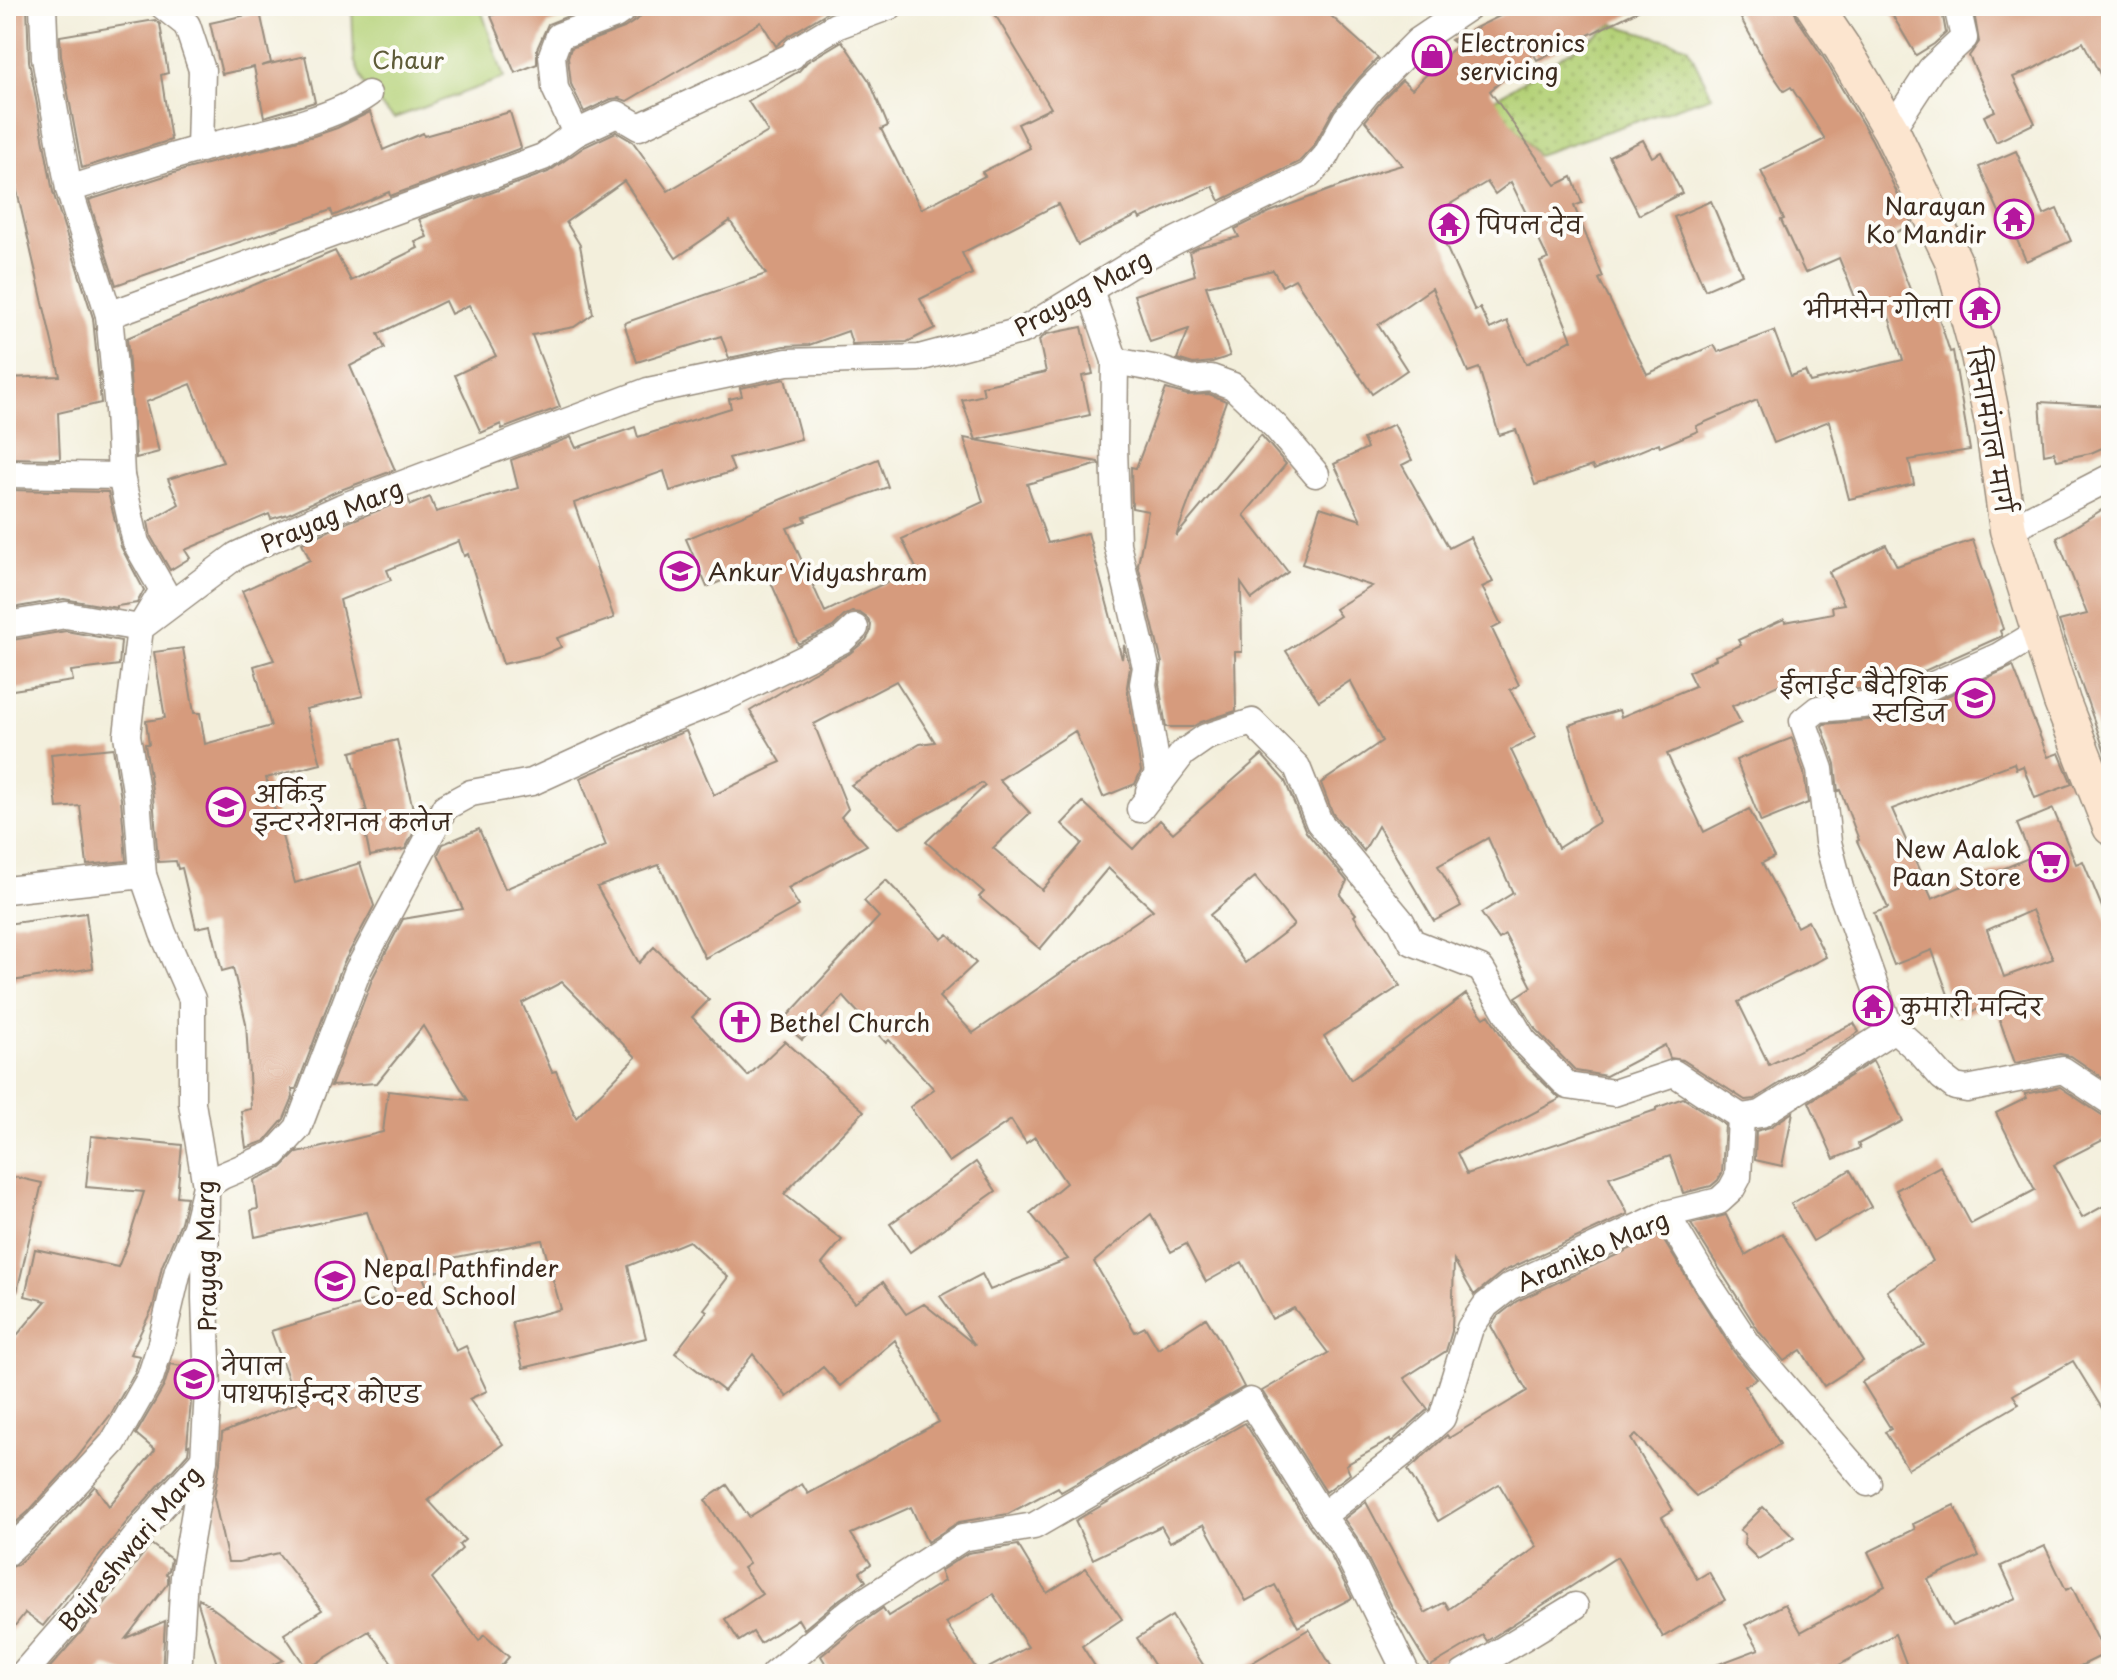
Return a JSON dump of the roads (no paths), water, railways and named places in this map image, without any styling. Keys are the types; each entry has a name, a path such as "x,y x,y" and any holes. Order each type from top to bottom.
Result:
{"main road":[{"name":"सिनामंगल मार्ग","path":"1814,6 1891,130 1953,260 1979,355 1993,423 2008,530 2062,702 2111,827"}],"street":[{"path":"6,625 66,615 140,628 163,590 136,543 121,476 109,315 69,189 45,58 43,6"},
{"path":"163,6 187,25 202,70 200,149"},
{"path":"576,133 555,88 552,55 559,36 615,15 628,6"},
{"path":"109,315 543,157 576,133 617,114 639,127 792,56 796,50 836,26 890,6"},
{"name":"Prayag Marg","path":"178,1674 184,1576 204,1459 208,1391 206,1186 192,1103 192,999 163,933 143,875 137,797 127,735 140,628 237,555 342,507 648,391 787,362 919,358 1024,330 1177,240 1309,175 1326,156 1346,119 1371,88 1418,41 1470,6"},
{"path":"1891,130 1931,69 1964,38 1957,6"},
{"path":"69,189 200,149 307,121 357,102 368,94"},
{"path":"1090,290 1115,361 1117,544 1146,667 1143,684 1158,773 1140,809 1183,753 1206,737 1252,722 1297,767 1319,822 1401,921 1412,942 1481,969 1523,1040 1568,1086 1614,1093 1674,1073 1741,1117 1761,1114 1891,1031 1898,1032 1955,1087 1967,1089 2063,1070 2111,1102"},
{"path":"1115,361 1158,369 1191,380 1211,378 1233,386 1276,427 1316,474"},
{"path":"6,474 121,476"},
{"path":"2008,530 2111,477"},
{"path":"6,1553 39,1523 113,1443 150,1378 178,1270 196,1227 206,1186 274,1154 298,1128 358,970 445,807 471,793 532,782 722,699 842,640 855,628"},
{"path":"1891,1031 1840,888 1828,842 1820,769 1803,721 1818,709 1895,702 1999,656 2039,632"},
{"path":"6,890 143,875"},
{"name":"Araniko Marg","path":"1322,1516 1403,1453 1442,1418 1470,1328 1486,1305 1509,1287 1666,1214 1719,1201 1731,1190 1738,1177 1741,1117"},
{"path":"1666,1214 1747,1343 1868,1483"},
{"path":"774,1674 850,1611 962,1538 1034,1526 1250,1401 1344,1546 1407,1674"},
{"name":"Bajreshwari Marg","path":"23,1674 204,1459"},
{"path":"1463,1674 1575,1606"}],"place":[{"name":"Electronics servicing","path":"1432,56"},
{"name":"Narayan Ko Mandir","path":"2014,219"},
{"name":"पिपल देव","path":"1449,224"},
{"name":"भीमसेन गोला","path":"1980,308"},
{"name":"Ankur Vidyashram","path":"680,571"},
{"name":"ईलाईट बैदेशिक स्टडिज","path":"1975,698"},
{"name":"अर्किड इन्टरनेशनल कलेज","path":"226,807"},
{"name":"New Aalok Paan Store","path":"2049,862"},
{"name":"कुमारी मन्दिर","path":"1873,1006"},
{"name":"Bethel Church","path":"740,1022"},
{"name":"Nepal Pathfinder Co-ed School","path":"335,1281"},
{"name":"नेपाल पाथफाईन्दर कोएड","path":"194,1379"}],"park label":[{"name":"Chaur","path":"408,59"}]}
